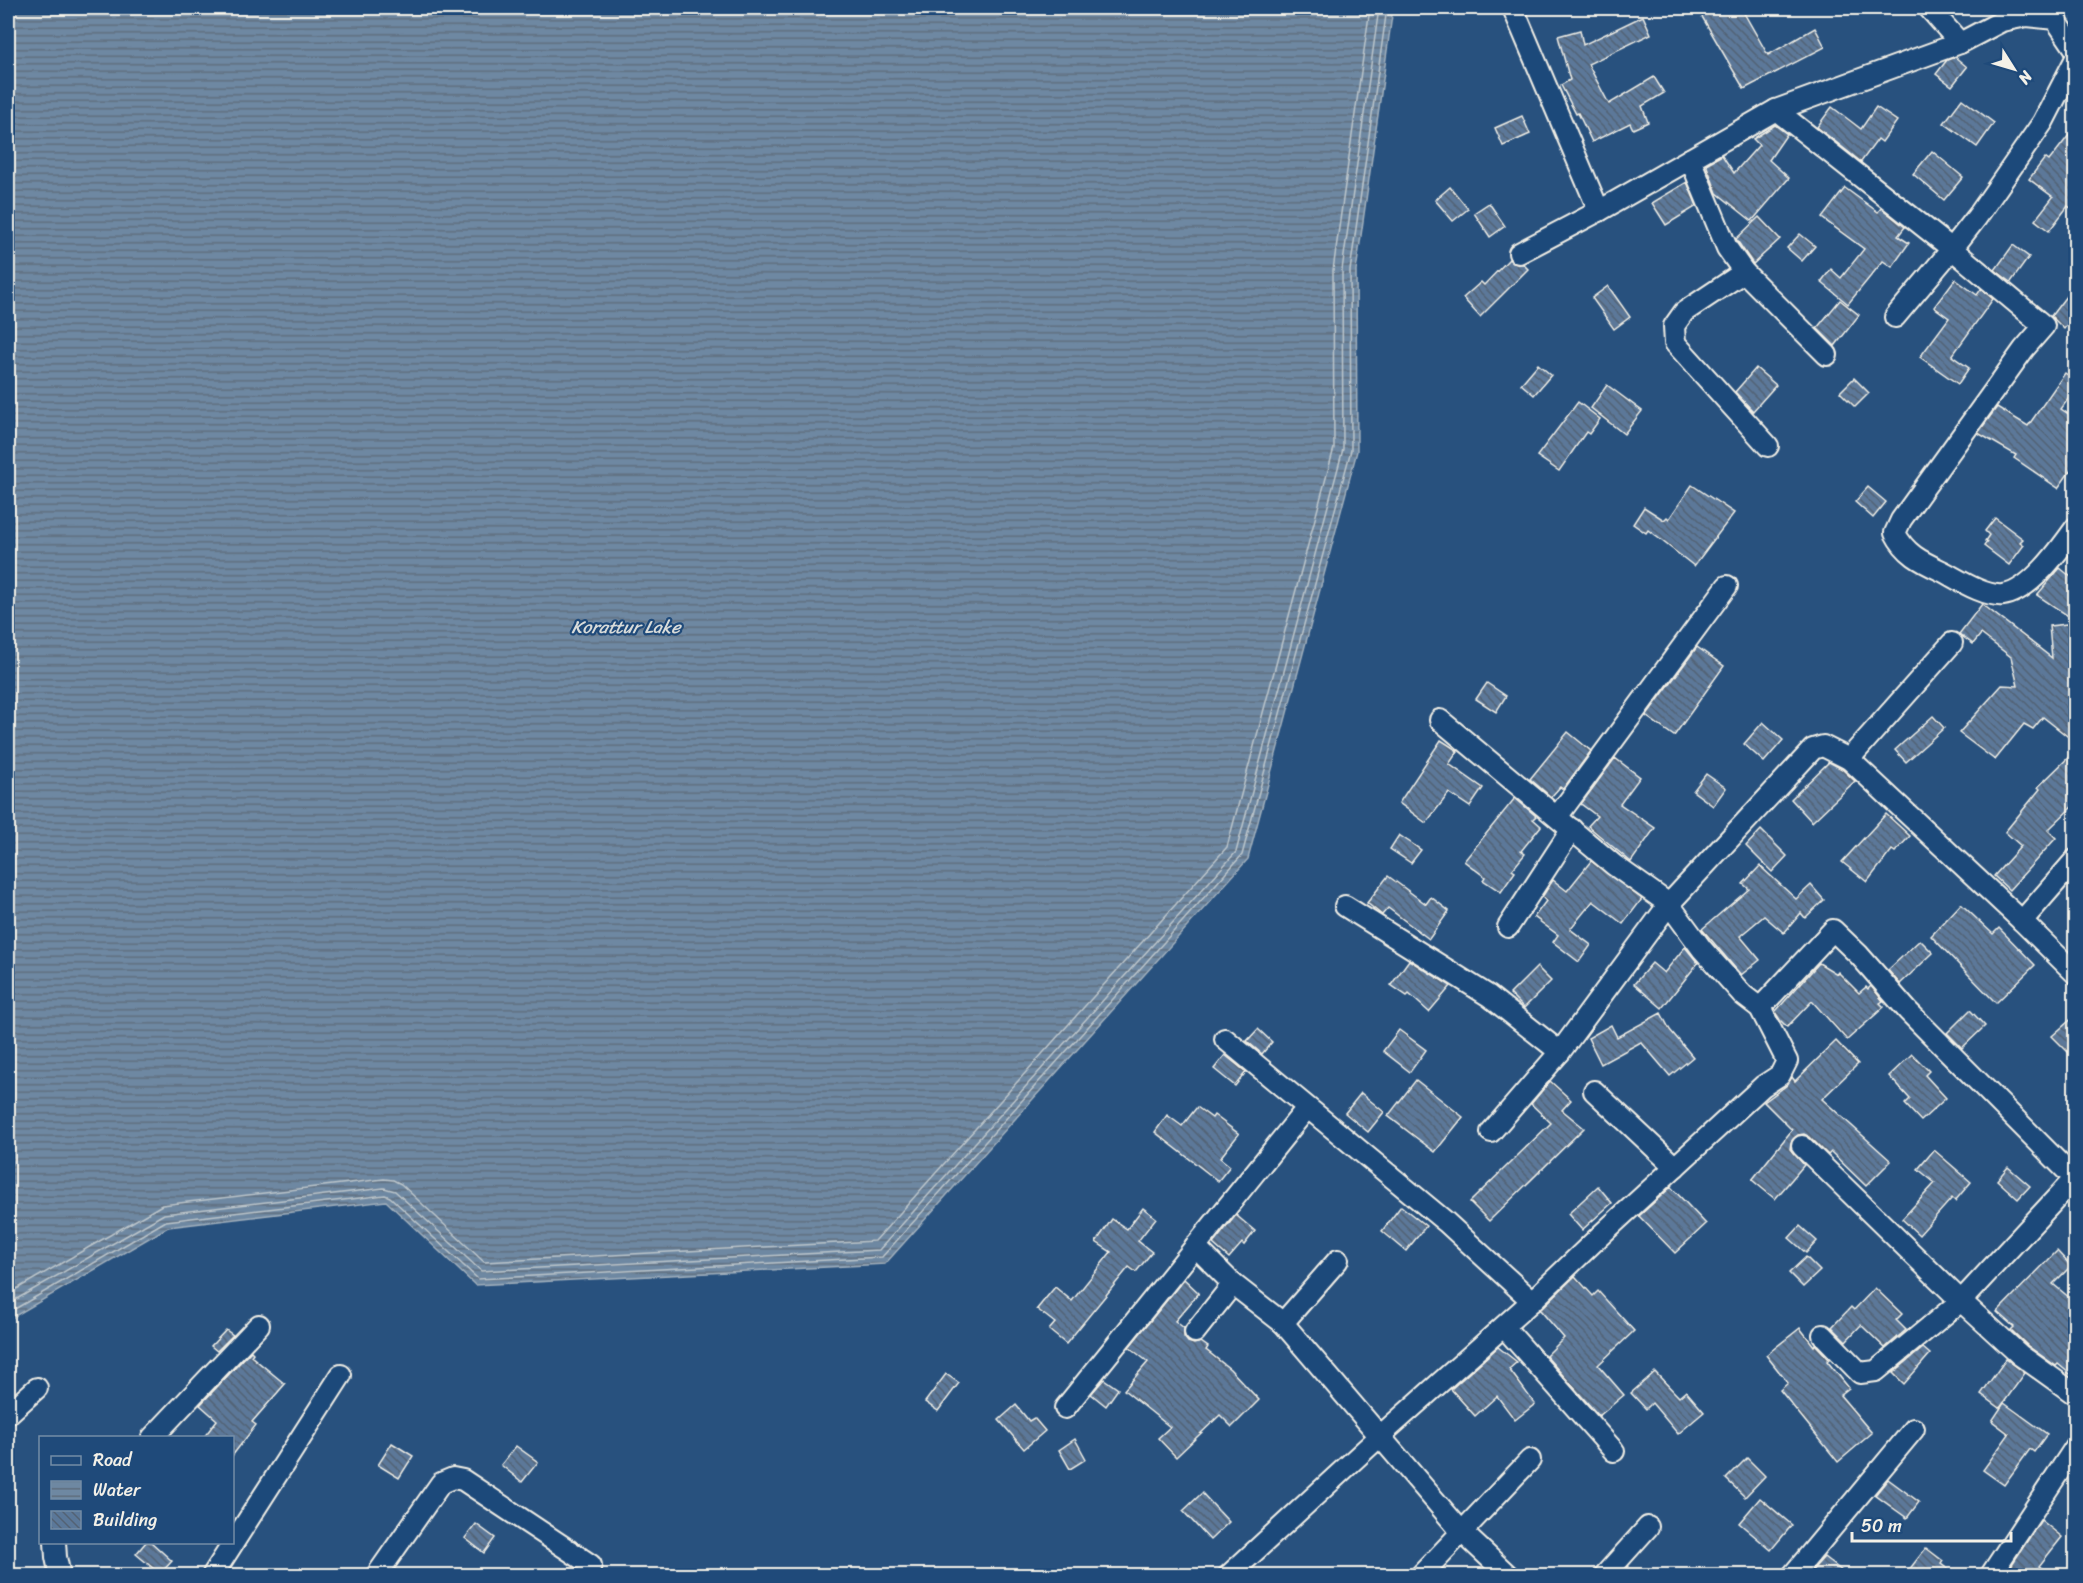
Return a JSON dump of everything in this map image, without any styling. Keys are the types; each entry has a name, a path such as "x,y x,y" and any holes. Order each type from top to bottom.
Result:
{"street":[{"path":"1513,8 1599,211"},
{"path":"1929,8 1960,43"},
{"path":"1519,253 1599,211 1776,110 1960,43 2001,21 2027,16 2055,19 2076,50"},
{"path":"1895,317 1977,218 2043,122 2076,58"},
{"path":"1776,110 1952,249 2044,326 2024,349 1908,511 1895,533 1901,544 1912,556 1980,590 2002,595 2015,591 2030,582 2076,527"},
{"path":"1690,159 1727,248 1744,272 1827,356"},
{"path":"1744,272 1684,312 1674,326 1675,343 1768,446"},
{"path":"1508,927 1564,823 1727,586"},
{"path":"1849,759 1952,644"},
{"path":"1228,1575 1380,1436 1504,1327 1763,1086 1780,1075 1787,1062 1760,1008 1743,995 1702,949 1669,904 1614,865 1440,720"},
{"path":"1491,1132 1560,1052 1669,904 1813,749 1823,746 1849,759 2076,974"},
{"path":"2022,921 2076,859"},
{"path":"1344,906 1489,996 1560,1052"},
{"path":"1760,1008 1833,930 1908,1011 2075,1178 1961,1301 1876,1371 1860,1373 1823,1335"},
{"path":"1225,1040 1446,1222 1532,1301"},
{"path":"1594,1091 1675,1167"},
{"path":"1065,1408 1307,1108"},
{"path":"1802,1146 1961,1301 2020,1355 2076,1395"},
{"path":"1195,1246 1233,1284 1282,1323 1461,1531 1509,1575"},
{"path":"1282,1323 1338,1260"},
{"path":"1195,1332 1233,1284"},
{"path":"153,1436 259,1325"},
{"path":"1504,1327 1614,1451"},
{"path":"234,1541 341,1376"},
{"path":"8,1414 37,1388"},
{"path":"1792,1575 1914,1429"},
{"path":"1990,1575 2076,1446"},
{"path":"1420,1575 1530,1460"},
{"path":"376,1575 441,1483 453,1478 463,1479 591,1565"},
{"path":"1604,1575 1648,1527"},
{"path":"55,1544 60,1575"},
{"path":"212,1575 232,1544"}],"water":[{"name":"Korattur Lake","path":"8,8 1393,8 1356,271 1357,451 1248,859 885,1264 475,1285 386,1201 168,1227 8,1320"}],"building":[{"path":"1697,8 1741,8 1768,55 1815,28 1825,47 1744,89"},
{"path":"1643,16 1651,34 1588,64 1609,104 1654,77 1664,93 1642,106 1648,122 1633,129 1630,123 1592,142 1561,85 1570,80 1558,36 1580,30 1583,45"},
{"path":"1955,57 1967,67 1952,86 1936,74 1947,60"},
{"path":"1962,99 1994,123 1977,147 1944,123"},
{"path":"1832,107 1861,129 1876,107 1897,121 1882,142 1878,139 1861,162 1817,127"},
{"path":"1522,116 1530,134 1503,146 1495,128"},
{"path":"1775,125 1787,134 1769,160 1789,178 1752,221 1717,193 1706,164 1722,155 1734,173 1759,145 1753,139"},
{"path":"2076,126 2076,212 2068,206 2049,231 2035,220 2053,197 2029,179 2045,158 2049,161"},
{"path":"1932,151 1963,177 1944,200 1913,174"},
{"path":"1687,182 1697,206 1666,225 1652,203"},
{"path":"1450,187 1468,209 1453,221 1435,200"},
{"path":"1845,188 1878,212 1881,208 1905,227 1898,236 1909,243 1892,267 1883,261 1848,304 1821,282 1831,269 1841,278 1864,249 1822,218"},
{"path":"1489,203 1505,226 1490,237 1474,213"},
{"path":"1759,217 1780,239 1753,264 1736,239"},
{"path":"1800,234 1815,246 1802,261 1787,248"},
{"path":"2013,245 2029,257 2011,282 1995,270"},
{"path":"1509,259 1513,263 1523,264 1528,269 1480,317 1463,298 1481,282 1484,285"},
{"path":"1955,279 1977,295 1981,289 1993,299 1952,356 1969,368 1958,384 1920,357 1949,318 1934,307"},
{"path":"2076,283 2076,314 2064,329 2051,316"},
{"path":"1608,286 1630,317 1614,329 1592,298"},
{"path":"1840,300 1859,315 1835,346 1817,328"},
{"path":"1538,364 1551,375 1534,395 1521,384"},
{"path":"1756,368 1776,385 1753,411 1735,392"},
{"path":"2065,373 2076,381 2076,388 2061,409 2076,419 2076,463 2058,488 2014,458 2016,455 1978,433 1997,407 2028,426"},
{"path":"1854,378 1869,393 1855,407 1840,392"},
{"path":"1607,385 1642,411 1624,434 1591,408"},
{"path":"1578,402 1600,419 1589,434 1586,432 1559,471 1537,456"},
{"path":"1692,485 1734,513 1694,566 1648,530 1646,533 1633,524 1644,507 1664,520 1667,517 1669,519"},
{"path":"1868,487 1886,502 1873,518 1855,502"},
{"path":"1995,518 2023,539 2020,542 2024,545 2009,565 1984,546 1989,535 1985,531"},
{"path":"2060,568 2076,581 2076,621 2037,595"},
{"path":"1982,604 2052,658 2049,626 2076,623 2076,743 2043,717 2033,729 2024,724 1995,760 1959,733 2002,685 2018,686 2011,657 1981,634 1973,644 1959,634"},
{"path":"1697,647 1724,666 1674,736 1646,716"},
{"path":"1487,683 1506,696 1496,712 1476,699"},
{"path":"1933,716 1944,728 1906,762 1895,750"},
{"path":"1763,722 1783,740 1764,762 1744,744"},
{"path":"1568,732 1591,751 1563,789 1560,787 1551,797 1530,779"},
{"path":"1441,740 1458,751 1449,764 1483,788 1470,807 1449,793 1426,823 1399,803"},
{"path":"2076,750 2076,803 2048,830 2056,838 2009,890 1994,876 2021,846 2005,832 2040,789 2038,787"},
{"path":"1615,758 1640,777 1620,804 1655,828 1631,862 1588,826 1597,816 1581,804"},
{"path":"1829,762 1842,769 1855,781 1812,822 1791,799"},
{"path":"1706,774 1726,788 1713,806 1693,791"},
{"path":"1515,798 1536,816 1533,819 1541,826 1521,851 1525,854 1512,870 1515,872 1501,892 1483,880 1485,877 1464,861"},
{"path":"1886,814 1910,836 1895,852 1892,850 1867,882 1842,862"},
{"path":"1761,830 1787,856 1772,872 1746,846"},
{"path":"1399,835 1421,850 1411,863 1390,849"},
{"path":"1591,861 1642,899 1623,924 1593,901 1570,929 1591,945 1579,962 1553,942 1558,935 1534,917 1546,901 1542,897 1553,880 1567,891"},
{"path":"1760,866 1796,899 1811,885 1824,900 1805,918 1801,913 1784,933 1764,916 1740,936 1760,960 1741,975 1702,929 1749,889 1743,884"},
{"path":"1388,876 1426,904 1431,897 1449,911 1429,939 1388,908 1382,915 1367,903"},
{"path":"1961,904 1993,934 1999,928 2035,965 1996,1003 1931,936"},
{"path":"1920,940 1933,953 1900,984 1888,970"},
{"path":"1685,947 1698,963 1662,1008 1634,984 1652,963 1664,973"},
{"path":"1409,960 1451,986 1429,1012 1409,994 1407,996 1391,985"},
{"path":"1819,963 1837,974 1838,972 1859,993 1871,986 1883,1001 1880,1003 1884,1007 1847,1040 1812,1001 1787,1027 1775,1012"},
{"path":"1537,967 1551,981 1524,1008 1510,994"},
{"path":"1970,1010 1985,1026 1962,1048 1947,1033"},
{"path":"1661,1013 1670,1030 1693,1057 1670,1076 1641,1042 1601,1064 1588,1038 1611,1025 1617,1037"},
{"path":"2076,1015 2076,1060 2052,1036"},
{"path":"1258,1029 1272,1042 1262,1054 1247,1041"},
{"path":"1399,1030 1426,1050 1410,1072 1383,1051"},
{"path":"1836,1041 1858,1064 1822,1099 1891,1161 1866,1186 1831,1152 1828,1155 1810,1137 1804,1134 1798,1135 1791,1142 1790,1149 1804,1165 1775,1199 1752,1180 1792,1130 1764,1102 1787,1085 1792,1077 1795,1081"},
{"path":"1912,1054 1929,1071 1925,1075 1946,1098 1921,1121 1905,1104 1910,1099 1889,1076"},
{"path":"1225,1055 1246,1072 1235,1086 1214,1069"},
{"path":"1416,1080 1463,1117 1435,1152 1388,1116"},
{"path":"1550,1081 1571,1100 1562,1110 1584,1128 1489,1221 1470,1202 1551,1123 1531,1104"},
{"path":"1361,1093 1384,1112 1368,1132 1345,1113"},
{"path":"1197,1107 1212,1118 1214,1115 1239,1134 1220,1158 1230,1166 1218,1181 1155,1132 1167,1115 1182,1126"},
{"path":"1934,1150 1971,1182 1955,1201 1952,1198 1919,1235 1902,1219 1935,1183 1918,1169"},
{"path":"2008,1167 2030,1186 2018,1199 1997,1180"},
{"path":"1598,1186 1612,1203 1582,1230 1568,1214"},
{"path":"1671,1187 1706,1224 1675,1253 1639,1216"},
{"path":"1401,1206 1426,1226 1406,1251 1382,1231"},
{"path":"1143,1208 1156,1218 1138,1241 1152,1252 1136,1272 1129,1267 1066,1344 1049,1330 1055,1323 1037,1309 1055,1287 1072,1301 1111,1252 1096,1242 1112,1219 1127,1229"},
{"path":"1236,1215 1255,1231 1229,1258 1213,1244"},
{"path":"1800,1226 1817,1241 1806,1253 1789,1238"},
{"path":"2057,1251 2071,1266 2053,1284 2076,1303 2076,1379 2058,1364 2056,1366 2028,1346 2011,1330 2014,1327 1997,1312"},
{"path":"1806,1257 1820,1271 1803,1287 1789,1273"},
{"path":"1575,1276 1593,1296 1598,1291 1634,1331 1598,1365 1624,1395 1599,1416 1546,1356 1564,1338 1540,1310"},
{"path":"1184,1279 1199,1293 1175,1321 1184,1328 1184,1337 1188,1342 1194,1344 1201,1342 1208,1347 1206,1350 1230,1369 1259,1400 1232,1427 1220,1415 1176,1457 1158,1438 1170,1427 1124,1390 1148,1362 1129,1347"},
{"path":"1875,1288 1902,1314 1896,1320 1906,1330 1885,1348 1861,1325 1846,1341 1832,1327 1851,1307 1854,1310"},
{"path":"1800,1328 1814,1346 1815,1344 1829,1359 1827,1361 1849,1388 1840,1395 1872,1433 1838,1462 1780,1390 1788,1383 1766,1355"},
{"path":"226,1330 233,1335 217,1351 211,1346"},
{"path":"1498,1347 1517,1362 1509,1369 1535,1404 1515,1420 1497,1396 1475,1416 1451,1389"},
{"path":"1923,1348 1930,1354 1904,1384 1893,1373"},
{"path":"251,1351 253,1353 251,1356 285,1384 252,1422 256,1425 234,1453 234,1436 205,1436 217,1420 200,1405"},
{"path":"2006,1359 2025,1373 2000,1408 1981,1394"},
{"path":"1655,1372 1679,1397 1686,1391 1704,1412 1678,1434 1652,1403 1646,1409 1631,1393"},
{"path":"946,1374 959,1383 938,1411 925,1402"},
{"path":"1104,1379 1118,1389 1106,1406 1091,1394"},
{"path":"2004,1403 2047,1434 2034,1452 2030,1449 2004,1485 1983,1470 2009,1434 1992,1421"},
{"path":"1016,1405 1029,1421 1034,1418 1045,1431 1024,1449 999,1420"},
{"path":"1075,1439 1086,1459 1070,1469 1059,1450"},
{"path":"392,1443 413,1456 399,1478 378,1465"},
{"path":"516,1446 538,1462 522,1482 501,1465"},
{"path":"1747,1458 1765,1476 1745,1497 1726,1479"},
{"path":"1888,1479 1919,1502 1907,1518 1875,1495"},
{"path":"1202,1493 1229,1522 1210,1540 1183,1511"},
{"path":"1760,1498 1792,1525 1771,1550 1739,1523"},
{"path":"2041,1520 2062,1537 2039,1566 2052,1575 2005,1575"},
{"path":"476,1524 495,1538 484,1553 465,1538"},
{"path":"144,1544 153,1544 172,1561 160,1574 136,1554"},
{"path":"1926,1548 1943,1561 1941,1564 1956,1575 1905,1575"},
{"path":"1824,1557 1847,1575 1808,1575"}]}
